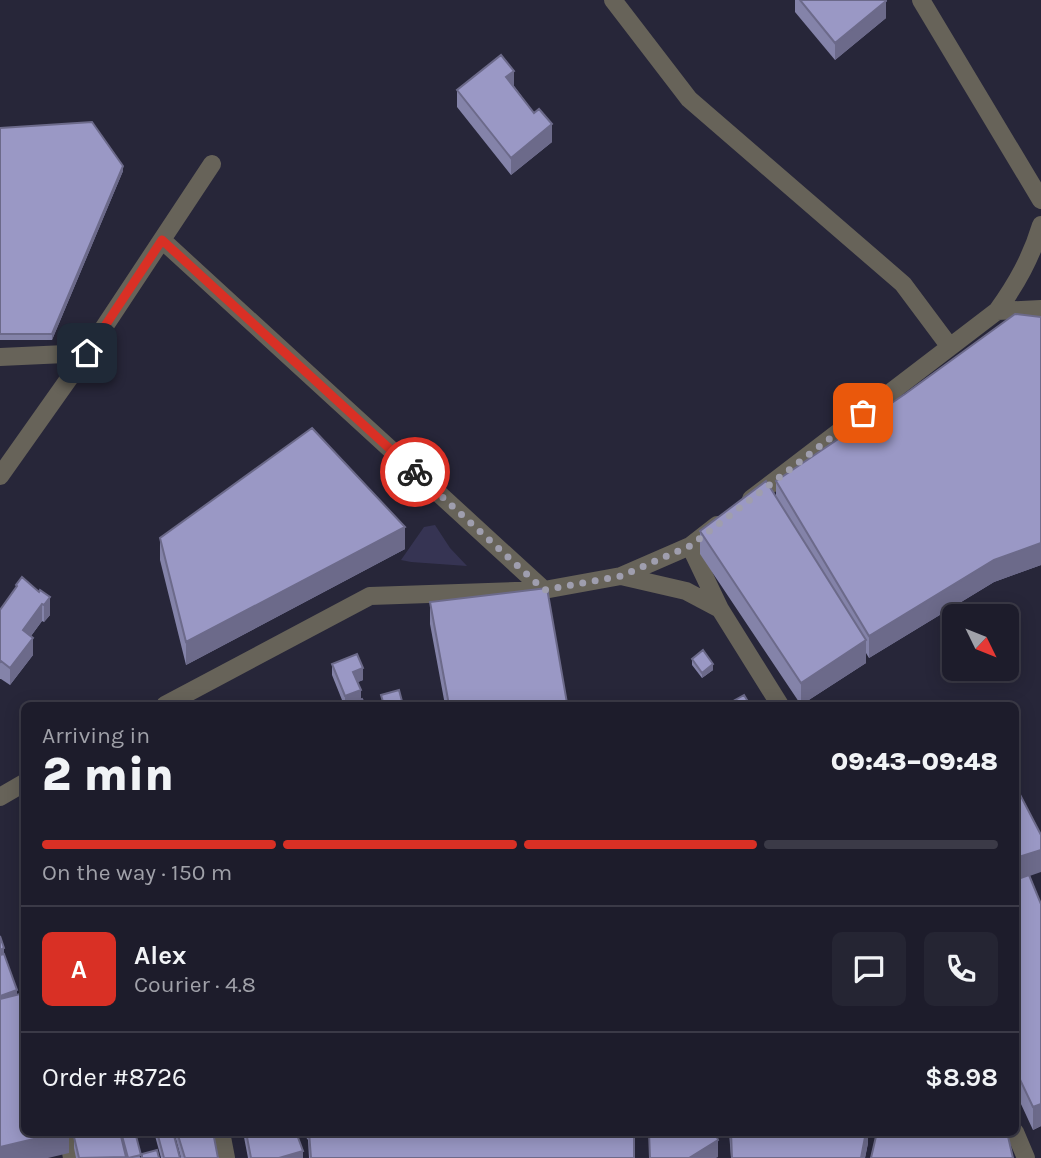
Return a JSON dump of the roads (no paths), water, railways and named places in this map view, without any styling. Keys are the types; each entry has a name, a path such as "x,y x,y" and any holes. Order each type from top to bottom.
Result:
{"street":[{"path":"613,0 689,99 903,284 950,347"},
{"path":"921,0 1041,200"},
{"path":"0,476 87,353 212,164"},
{"path":"171,702 370,596 544,590 621,576 690,546 997,311 1016,284 1033,250 1041,225"},
{"path":"162,240 544,590"},
{"path":"997,311 1041,309"},
{"path":"0,357 87,353"},
{"path":"690,546 720,609 778,702"},
{"path":"621,576 686,591 720,609"},
{"path":"0,797 21,785"},
{"path":"68,1136 72,1158"},
{"path":"223,1136 226,1158"},
{"path":"1017,1136 1026,1158"}]}
